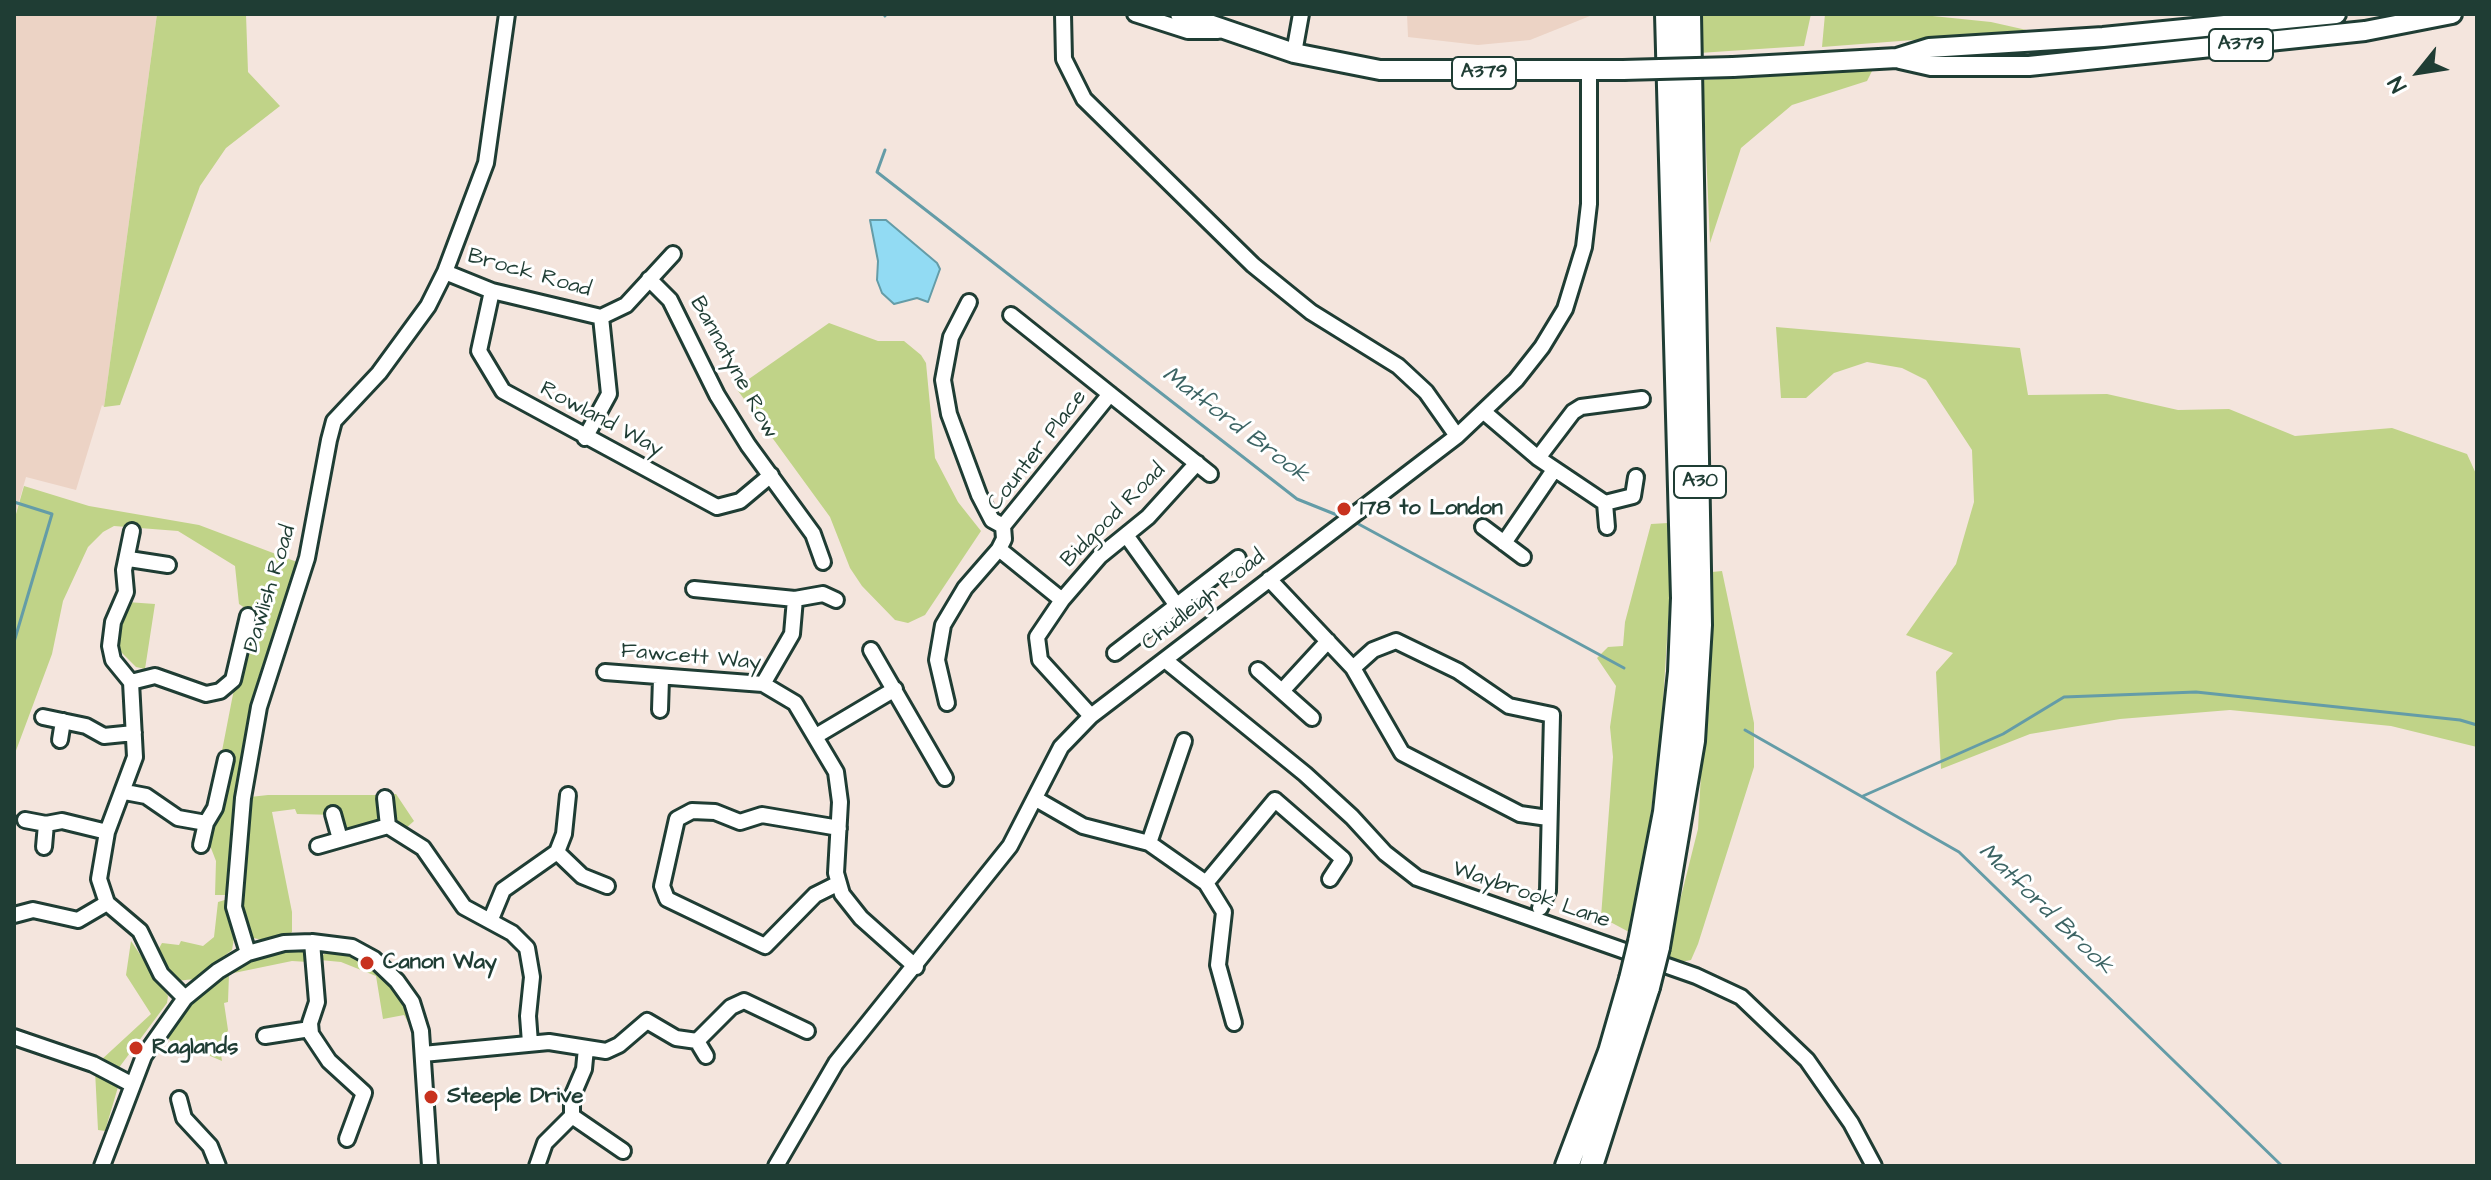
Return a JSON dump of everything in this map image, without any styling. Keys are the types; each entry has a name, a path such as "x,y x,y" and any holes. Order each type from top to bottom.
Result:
{"highway":[{"name":"A30","path":"1649,944 1680,672 1683,598 1667,14"},
{"name":"A30","path":"1591,1166 1640,983 1693,741 1700,625 1689,14"},
{"name":"A30","path":"1567,1166 1640,983"}],"main road":[{"name":"A379","path":"1180,14 1294,53 1380,70 1420,72 1733,67 1897,58 1929,48 2103,37 2336,14"},
{"name":"A379","path":"1897,58 1931,66 2029,66 2365,31 2452,14"}],"street":[{"name":"Dawlish Road","path":"248,953 234,907 243,798 259,707 307,558 334,421 379,373 428,306 445,272 486,163 507,14"},
{"path":"1063,14 1064,59 1084,99 1253,265 1311,312 1398,366 1426,392 1457,436"},
{"path":"1135,14 1188,31 1222,30"},
{"path":"1294,53 1301,14"},
{"name":"Chudleigh Road","path":"776,1166 836,1063 991,872 1036,799 1061,747 1091,716 1457,436 1484,412 1542,347 1565,309 1575,282 1589,204 1589,70"},
{"name":"Brock Road","path":"445,272 492,291 601,317 626,305 673,254"},
{"name":"Bannatyne Row","path":"649,279 670,300 717,395 813,534 823,562"},
{"name":"Rowland Way","path":"492,291 479,351 503,391 717,507 740,501 771,475"},
{"path":"969,302 958,319 946,357 943,380 953,425 987,513 1003,526"},
{"name":"Bidgood Road","path":"1011,315 1210,474"},
{"path":"585,438 609,394 601,317"},
{"path":"946,357 963,360"},
{"name":"Counter Place","path":"1062,600 999,549 1004,539 1003,526 1110,394"},
{"path":"1538,458 1573,412 1581,407 1642,399"},
{"path":"1484,412 1538,458 1605,503 1633,496 1636,477"},
{"name":"Bidgood Road","path":"1091,716 1051,674 1037,650 1041,628 1100,556 1148,517 1197,463"},
{"path":"1504,543 1554,470"},
{"path":"1605,503 1607,527"},
{"path":"1483,527 1523,557"},
{"path":"132,531 129,559 124,570 124,598 113,622 110,646 113,660 131,682 135,757 125,792 107,832 99,879 107,903 140,931 161,974 185,998"},
{"path":"1126,535 1175,603"},
{"path":"947,703 937,660 943,625 965,588 999,549"},
{"path":"1115,653 1175,603 1238,558"},
{"path":"129,559 168,565"},
{"path":"1269,579 1353,668 1402,753 1520,814 1548,818"},
{"path":"694,589 795,599 823,594 836,600"},
{"path":"763,684 792,634 795,599"},
{"path":"131,682 155,676 195,692 215,694 233,680 235,636 248,616"},
{"path":"1282,691 1328,641"},
{"path":"1353,668 1373,650 1396,641 1458,671 1509,706 1552,715 1548,891 1540,908"},
{"path":"871,650 945,778"},
{"name":"Waybrook Lane","path":"1165,660 1305,774 1352,817 1385,853 1417,878 1696,976 1741,997 1807,1060 1851,1123 1874,1166"},
{"path":"1258,670 1312,718"},
{"name":"Fawcett Way","path":"605,672 763,684 795,703 836,772 839,883"},
{"path":"660,710 661,678"},
{"path":"816,736 895,689"},
{"path":"43,717 86,726 104,736 134,733"},
{"path":"60,740 63,721"},
{"path":"1149,843 1184,741"},
{"path":"201,845 206,823 215,808 226,759"},
{"path":"125,792 146,796 178,818 206,823"},
{"path":"491,919 503,890 557,852 564,834 568,795"},
{"path":"385,798 388,826"},
{"path":"1036,799 1083,826 1149,843 1206,883 1224,912 1218,965 1234,1023"},
{"path":"1206,883 1275,800 1343,859 1330,879"},
{"path":"839,828 762,815 740,822 715,812 692,811 677,819 662,886 667,899 765,946 815,895 839,883 849,905 916,967"},
{"path":"333,814 340,839"},
{"path":"25,820 46,824 62,821 107,832"},
{"path":"44,847 46,824"},
{"path":"318,846 388,826 423,848 467,909 491,919 518,937 529,953 530,1043"},
{"path":"557,852 582,876 607,886"},
{"path":"16,920 33,910 78,920 107,903"},
{"path":"312,942 317,1002 310,1029 329,1061 364,1093 380,1092"},
{"path":"102,1166 151,1044 185,998 218,971 248,953 284,943 312,942 352,947 374,959 397,981 417,1016 423,1054 430,1166"},
{"path":"697,1041 731,1007 744,1001 807,1031"},
{"path":"639,1006 647,1021 676,1038 697,1041"},
{"path":"423,1054 530,1043 614,1048 647,1021"},
{"path":"265,1036 310,1029"},
{"path":"14,1037 93,1064 133,1085"},
{"path":"697,1041 706,1056"},
{"path":"537,1166 545,1143 572,1116 572,1097 584,1069 586,1048"},
{"path":"347,1139 364,1093"},
{"path":"179,1099 184,1118 210,1146 218,1166"},
{"path":"572,1116 623,1151"}],"shaded area":[{"path":"14,14 157,14 104,407 102,405 76,490 26,477 14,519"},
{"path":"1407,14 1595,14 1530,40 1478,45 1408,37"}],"green space":[{"path":"157,14 246,14 248,72 280,106 226,148 200,186 120,405 104,407"},
{"path":"1700,14 1811,14 1804,46 1699,53"},
{"path":"1825,14 1913,14 1991,22 2031,31 1822,47"},
{"path":"1873,69 1867,81 1792,105 1741,148 1710,243 1703,80"},
{"path":"829,323 878,341 904,341 921,355 926,363 935,458 958,502 981,531 925,615 908,623 895,620 862,586 850,568 830,517 736,388"},
{"path":"1776,327 2020,348 2028,395 2107,394 2178,410 2229,409 2295,436 2392,428 2467,454 2477,476 2477,747 2391,726 2230,710 2120,719 2030,734 1941,769 1936,672 1953,653 1906,635 1956,564 1974,502 1972,450 1926,380 1902,368 1867,362 1834,373 1806,398 1781,398"},
{"path":"24,486 89,506 199,525 297,562 258,679 242,750 227,873 228,895 215,895 216,861 209,843 224,797 221,756 234,689 249,653 254,614 239,604 235,566 178,531 114,526 103,532 88,547 63,601 52,654 14,756 14,521"},
{"path":"1668,523 1670,592 1661,734 1648,833 1629,932 1601,917 1613,757 1610,727 1616,686 1597,658 1608,647 1623,646 1625,622 1651,524"},
{"path":"1722,571 1754,723 1754,767 1698,944 1691,960 1681,962 1666,956 1698,829 1712,572"},
{"path":"127,602 155,604 145,669 136,667 117,648"},
{"path":"387,794 396,794 414,821 405,829 393,818"},
{"path":"377,795 380,816 374,824 341,832 336,815 297,814 295,809 272,812 292,912 292,932 287,937 267,941 249,937 243,910 246,814 250,797"},
{"path":"228,899 235,933 232,950 194,979 177,981 163,963 158,950 162,943 179,945 181,941 203,946 214,937 218,902"},
{"path":"131,941 168,996 167,1003 118,1069 100,1061 151,1014 126,975"},
{"path":"296,948 308,955 308,962 292,961 229,974 228,1002 224,1003 228,1030 220,1048 222,1061 182,1044 174,1046 164,1032 206,986 239,965"},
{"path":"336,950 356,956 380,971 403,1000 415,1035 404,1015 383,1019 376,976 341,962 320,960 324,954"},
{"path":"95,1070 113,1079 118,1087 105,1131 98,1130"}],"water":[{"path":"870,220 886,220 937,263 940,269 928,302 917,298 894,304 882,293 877,280 878,261"}],"waterway":[{"name":"Matford Brook","path":"885,150 877,172 1297,499 1342,517"},
{"path":"14,502 52,514 14,642"},
{"name":"Matford Brook","path":"1353,521 1624,668"},
{"path":"1863,796 2003,734 2064,697 2196,692 2460,720 2477,725"},
{"name":"Matford Brook","path":"1745,730 1959,852 2282,1166"}],"place":[{"name":"178 to London","path":"1344,509"},
{"name":"Canon Way","path":"367,963"},
{"name":"Raglands","path":"136,1048"},
{"name":"Steeple Drive","path":"431,1097"}]}
